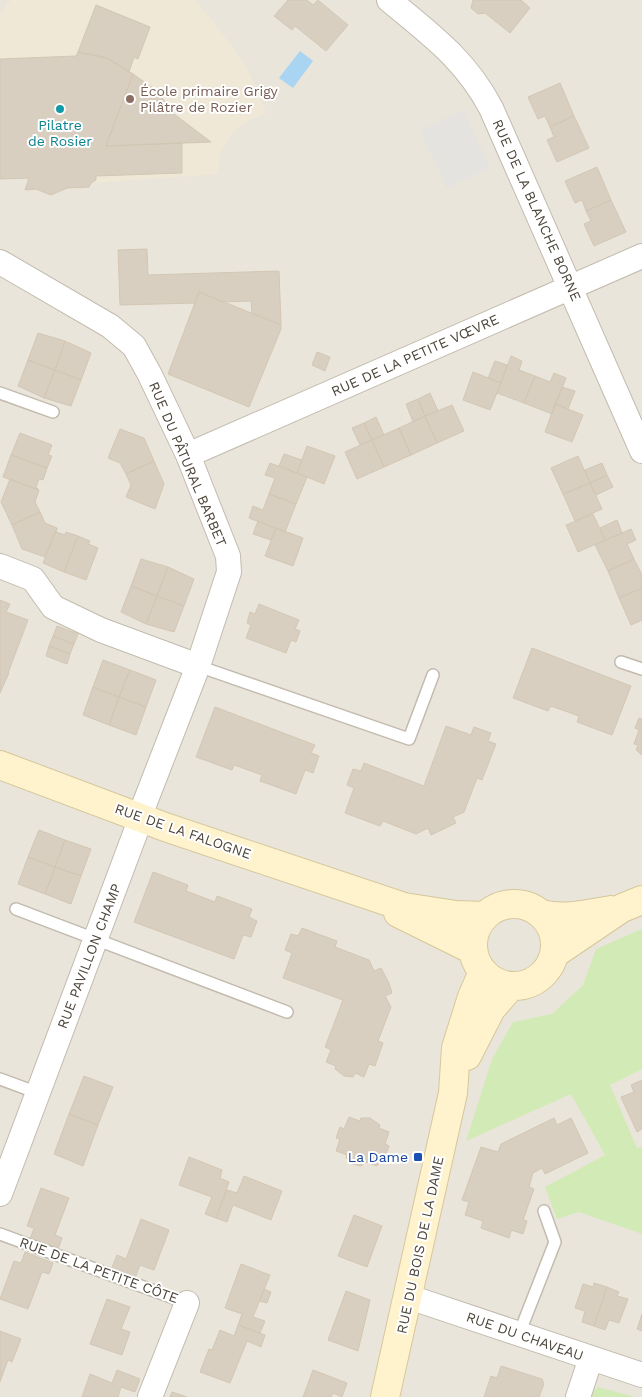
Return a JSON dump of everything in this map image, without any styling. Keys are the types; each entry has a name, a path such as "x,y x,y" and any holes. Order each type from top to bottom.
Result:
{"street":[{"name":"RUE DE LA BLANCHE BORNE","path":"389,0 436,39 469,72 481,89 642,451"},
{"name":"RUE DE LA PETITE VŒVRE","path":"188,455 642,256"},
{"name":"RUE DU PÂTURAL BARBET","path":"0,262 110,326 134,346 188,455 225,548 229,563 228,580 198,666 140,818"},
{"path":"0,566 32,579 53,607 101,630 198,666"},
{"name":"RUE DE LA FALOGNE","path":"0,765 140,818 294,868 367,895 425,911 484,916"},
{"name":"RUE PAVILLON CHAMP","path":"0,1194 140,818"},
{"name":"RUE DE LA FALOGNE","path":"367,895 478,961"},
{"path":"540,914 553,932 554,954 550,965 538,978 523,986 511,986 490,979 478,961 473,938 484,916 494,909 518,904 540,914 555,918 573,917 632,904"},
{"path":"554,954 632,904"},
{"name":"RUE DU BOIS DE LA DAME","path":"385,1397 409,1297 453,1092 456,1048 472,997 478,961"},
{"name":"RUE DU BOIS DE LA DAME","path":"453,1092 479,1031 491,1009 511,986"},
{"name":"RUE DU CHAVEAU","path":"409,1297 642,1375"},
{"name":"RUE DE LA PETITE CÔTE","path":"150,1397 187,1302"},
{"path":"578,1397 591,1358"}],"lane":[{"path":"0,393 54,412"},
{"path":"621,662 642,668"},
{"path":"198,666 409,739 434,675"},
{"path":"16,909 287,1012"},
{"path":"0,1079 38,1093"},
{"path":"519,1334 555,1242 544,1211"},
{"name":"RUE DE LA PETITE CÔTE","path":"0,1234 187,1302"}],"shaded area":[{"path":"0,0 642,0 642,1397 0,1397"},
{"name":"École primaire Grigy Pilâtre de Rozier","path":"11,0 194,0 215,24 240,58 255,84 266,113 249,120 232,133 220,152 218,174 91,183 89,187 67,188 51,195 36,189 25,190 29,178 0,179 0,13"},
{"path":"463,110 490,168 447,188 420,130"}],"green space":[{"path":"642,929 642,1069 610,1085 637,1148 642,1147 642,1234 579,1212 557,1219 545,1187 605,1155 571,1094 466,1141 492,1059 513,1022 552,1014 583,985 596,949"},
{"path":"598,1387 635,1397 587,1397"}],"water":[{"path":"300,51 313,61 293,88 279,78"}],"building":[{"path":"288,0 307,0 313,5 318,0 348,25 326,51 295,26 292,30 274,16"},
{"path":"473,0 521,0 530,8 510,33 485,13 478,14 471,8"},
{"path":"96,5 150,27 138,59 134,57 129,72 107,58 78,52"},
{"name":"Pilatre de Rosier","path":"78,52 107,58 133,74 106,146 182,143 182,173 96,176 96,180 89,187 67,188 51,195 36,189 25,190 29,178 0,179 0,59 76,56"},
{"path":"133,74 157,91 174,114 211,142 106,146"},
{"path":"560,83 574,116 550,127 545,116 538,119 528,97"},
{"path":"574,116 589,148 557,162 547,140 554,137 550,127"},
{"path":"597,167 611,200 586,211 582,200 575,203 565,181"},
{"path":"611,200 626,232 594,246 584,224 591,221 586,211"},
{"path":"147,249 148,275 279,271 281,325 252,313 251,301 222,302 199,292 195,303 120,305 118,250"},
{"path":"199,292 281,325 249,407 168,374"},
{"path":"38,333 65,341 55,370 28,360"},
{"path":"65,341 91,353 81,380 55,370"},
{"path":"317,352 330,357 325,371 312,365"},
{"path":"511,356 522,361 519,370 535,376 524,403 497,393"},
{"path":"28,360 55,370 44,398 18,386"},
{"path":"495,361 507,365 501,383 488,378"},
{"path":"55,370 81,380 71,406 44,398"},
{"path":"473,372 501,383 490,410 463,400"},
{"path":"554,373 566,378 552,414 524,403 535,376 550,382"},
{"path":"562,387 575,391 568,409 555,404"},
{"path":"430,393 438,411 425,416 418,399"},
{"path":"418,399 425,416 413,422 406,404"},
{"path":"555,404 583,415 572,442 545,432"},
{"path":"452,405 464,431 437,443 425,416"},
{"path":"425,416 437,443 411,455 399,428"},
{"path":"376,417 384,435 372,440 364,423"},
{"path":"364,423 372,440 360,445 352,428"},
{"path":"399,428 411,455 384,467 372,440"},
{"path":"120,429 144,438 154,461 126,474 120,463 108,458"},
{"path":"20,433 52,445 48,455 52,456 47,468 11,455"},
{"path":"372,440 384,467 357,479 345,452"},
{"path":"307,446 335,456 324,484 297,473"},
{"path":"284,454 302,460 297,473 279,466"},
{"path":"11,455 47,468 43,480 39,479 36,487 39,490 3,477"},
{"path":"578,456 590,483 563,494 551,468"},
{"path":"154,461 164,484 155,509 126,497 131,485 126,474"},
{"path":"270,463 307,477 296,504 269,494 275,478 265,475"},
{"path":"602,463 607,475 590,483 585,470"},
{"path":"607,475 613,487 596,495 590,483"},
{"path":"10,479 39,490 35,502 40,512 12,525 1,502"},
{"path":"590,483 602,509 575,521 563,494"},
{"path":"269,494 296,504 285,532 249,518 253,506 263,510"},
{"path":"40,512 45,523 57,528 45,557 22,549 12,525"},
{"path":"593,514 605,540 578,552 566,525"},
{"path":"617,520 622,533 605,540 600,528"},
{"path":"258,521 276,528 271,540 253,534"},
{"path":"57,528 56,532 65,535 66,532 78,536 64,572 43,563"},
{"path":"276,528 303,538 293,566 265,556"},
{"path":"631,529 636,540 627,544 634,559 608,571 595,545"},
{"path":"78,536 90,541 88,544 98,548 86,580 64,572"},
{"path":"141,559 168,567 157,596 131,586"},
{"path":"634,559 642,575 642,588 619,598 608,571"},
{"path":"168,567 194,579 184,606 157,596"},
{"path":"131,586 157,596 146,624 121,612"},
{"path":"642,588 642,620 631,625 619,598"},
{"path":"157,596 184,606 174,632 146,624"},
{"path":"0,600 10,604 6,612 28,620 0,693"},
{"path":"259,604 299,620 295,629 300,631 296,642 291,640 286,653 246,638 251,625 247,623 250,612 255,614"},
{"path":"57,626 78,634 74,644 53,636"},
{"path":"53,636 74,644 70,654 49,646"},
{"path":"49,646 70,654 67,664 46,656"},
{"path":"532,648 631,686 612,735 577,722 579,716 551,706 548,711 513,698"},
{"path":"103,660 130,670 119,697 93,687"},
{"path":"130,670 156,680 146,707 119,697"},
{"path":"93,687 119,697 109,725 83,715"},
{"path":"119,697 146,707 136,735 109,725"},
{"path":"215,707 315,745 311,753 319,756 313,773 305,770 296,794 260,781 262,775 234,765 232,770 196,757"},
{"path":"639,718 642,719 642,755 636,750 638,745 634,744 639,730 635,728"},
{"path":"446,726 471,735 474,727 491,733 488,741 496,744 482,780 477,778 464,812 453,817 456,823 431,835 428,828 416,834 383,821 380,826 345,813 354,788 347,785 353,769 361,771 364,763 424,786"},
{"path":"39,830 65,840 55,867 28,857"},
{"path":"65,840 91,849 81,876 55,867"},
{"path":"28,857 55,867 45,894 18,884"},
{"path":"55,867 81,876 71,904 45,894"},
{"path":"153,872 188,885 186,891 215,902 217,896 252,909 249,917 257,921 251,937 243,935 234,959 134,922"},
{"path":"302,928 337,941 335,947 369,960 374,971 381,968 389,983 392,993 385,996 391,1007 378,1041 383,1043 375,1066 369,1064 364,1077 355,1073 353,1077 344,1076 335,1069 336,1066 326,1062 331,1050 325,1047 343,1000 283,978 292,953 285,950 291,934 298,936"},
{"path":"84,1076 113,1087 98,1125 69,1114"},
{"path":"642,1080 642,1129 637,1132 621,1097 634,1092 631,1085"},
{"path":"69,1114 98,1125 83,1166 54,1154"},
{"path":"349,1117 360,1121 361,1118 370,1118 380,1125 379,1128 389,1132 385,1144 389,1146 385,1156 381,1155 377,1166 366,1162 361,1166 353,1164 346,1158 347,1155 336,1151 340,1139 336,1138 340,1127 344,1129"},
{"path":"554,1118 557,1125 571,1118 588,1153 545,1174 542,1168 533,1173 529,1187 534,1189 523,1220 527,1221 523,1234 511,1230 509,1238 481,1228 483,1221 465,1215 469,1202 462,1200 481,1147 498,1152 501,1144"},
{"path":"189,1157 222,1170 220,1178 229,1182 216,1218 205,1214 212,1197 179,1185"},
{"path":"244,1176 282,1191 271,1220 233,1205 227,1222 216,1218 227,1190 237,1193"},
{"path":"41,1188 69,1198 55,1235 62,1238 58,1249 30,1239 34,1228 27,1226"},
{"path":"354,1215 382,1226 367,1267 338,1256"},
{"path":"141,1219 169,1230 154,1270 140,1265 135,1278 111,1270 117,1255 126,1259"},
{"path":"25,1252 53,1263 49,1274 42,1272 28,1309 0,1299 14,1261 21,1263"},
{"path":"241,1264 270,1275 253,1317 265,1321 260,1333 238,1325 242,1314 225,1308"},
{"path":"594,1283 607,1287 594,1326 582,1322 585,1311 575,1308 583,1284 593,1287"},
{"path":"607,1287 619,1292 617,1296 628,1299 619,1323 609,1320 605,1330 594,1326"},
{"path":"264,1289 271,1292 267,1303 260,1301"},
{"path":"346,1291 370,1300 358,1351 328,1340"},
{"path":"107,1299 130,1307 121,1329 130,1332 122,1355 90,1344"},
{"path":"642,1314 642,1331 637,1329"},
{"path":"238,1325 265,1335 261,1347 247,1341 230,1383 200,1372 209,1349 212,1350 220,1330 234,1336"},
{"path":"0,1331 21,1339 12,1362 8,1360 0,1382"},
{"path":"501,1366 542,1379 544,1384 539,1397 484,1397 491,1376 497,1378"},
{"path":"117,1370 140,1379 135,1392 121,1387 118,1397 82,1397 90,1374 112,1383"},
{"path":"313,1370 347,1383 342,1397 333,1393 331,1397 303,1397"},
{"path":"172,1392 187,1397 170,1397"}],"place":[{"name":"École primaire Grigy Pilâtre de Rozier","path":"130,99"},
{"name":"Pilatre de Rosier","path":"60,109"},
{"name":"La Dame","path":"418,1157"}]}
